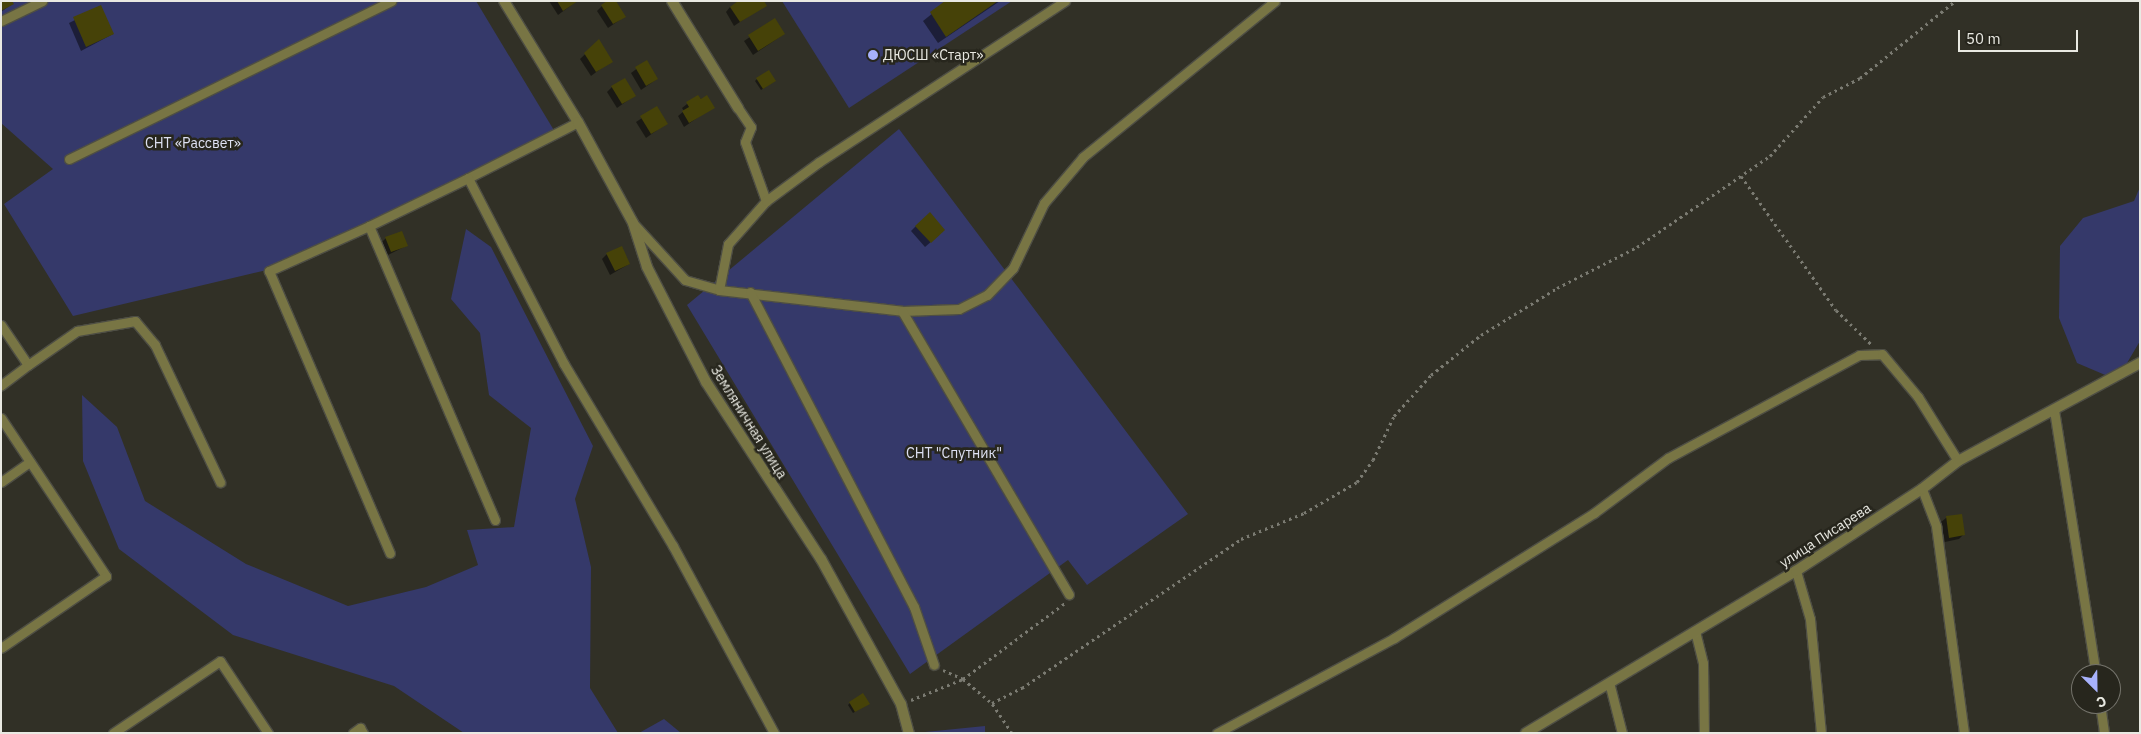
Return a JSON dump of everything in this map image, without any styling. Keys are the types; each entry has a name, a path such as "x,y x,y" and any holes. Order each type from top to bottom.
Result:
{"street":[{"name":"Земляничная улица","path":"504,1 578,122 633,223 647,266 706,382 821,559 901,704 907,732"},
{"path":"672,1 738,108"},
{"name":"улица Писарева","path":"1526,733 1610,686 1695,631 1796,571 1922,489 1958,461 2140,363"}],"lane":[{"path":"1,21 42,1"},
{"path":"69,159 391,1"},
{"path":"719,290 728,244 766,201 819,162 1065,1"},
{"path":"633,223 685,280 719,290 750,292 902,311 959,309 987,295 1013,268 1044,203 1083,157 1275,1"},
{"path":"738,108 751,127 745,142 766,201"},
{"path":"390,553 268,271 370,226 578,122"},
{"path":"468,178 564,364 673,546 774,733"},
{"path":"370,226 495,520"},
{"path":"750,292 914,607 934,665"},
{"path":"902,311 1069,594"},
{"path":"1,385 77,331 135,321 155,345 220,482"},
{"path":"1,325 28,365"},
{"path":"1217,733 1394,638 1594,513 1668,458 1859,355 1882,354 1918,398 1958,461"},
{"path":"2054,410 2094,664"},
{"path":"1,418 106,576 1,648"},
{"path":"1,482 30,462"},
{"path":"1922,489 1936,526 1964,733"},
{"path":"1796,571 1810,620 1821,733"},
{"path":"1695,631 1703,662 1704,733"},
{"path":"113,733 220,661 268,733"},
{"path":"1610,686 1622,733"},
{"path":"2101,714 2104,733"},
{"path":"353,733 360,728 363,733"}],"path":[{"path":"992,703 1031,683 1241,539 1304,513 1357,482 1373,460 1394,416 1431,375 1481,335 1557,288 1637,247 1770,156 1823,97 1860,78 1955,1"},
{"path":"1741,176 1836,310 1882,354"},
{"path":"901,704 963,679 1033,629 1069,600 1069,594"},
{"path":"934,665 963,679 992,703 1012,733"}],"green space":[{"name":"СНТ «Рассвет»","path":"1,1 476,1 558,137 267,270 73,316 4,204 53,169 1,123"},
{"name":"ДЮСШ «Старт»","path":"782,1 1012,1 849,108"},
{"name":"СНТ \"Спутник\"","path":"899,129 1188,514 1087,585 1068,560 910,674 687,305"},
{"path":"2140,187 2140,341 2117,380 2077,363 2059,318 2060,246 2083,218 2134,201"},
{"path":"466,229 491,247 593,446 575,499 591,567 590,688 618,733 464,733 394,686 233,635 119,549 83,461 82,395 117,427 145,501 246,564 348,606 426,587 478,565 467,530 514,527 531,428 489,395 480,333 451,299"},
{"path":"664,719 681,733 639,733"},
{"path":"985,726 985,733 924,733 925,732"}],"building":[{"path":"1,1 12,1 14,4 1,11"},
{"path":"557,1 578,1 563,11"},
{"path":"607,1 616,1 626,17 613,24 601,5"},
{"path":"738,1 764,1 767,6 740,22 730,7"},
{"path":"945,1 998,1 946,37 930,12"},
{"path":"101,5 114,34 86,47 73,17"},
{"path":"775,18 785,34 758,51 748,35"},
{"path":"599,39 613,62 596,72 584,53"},
{"path":"647,60 658,79 646,86 635,67"},
{"path":"769,70 776,81 763,89 756,78"},
{"path":"625,78 636,96 622,104 611,86"},
{"path":"698,95 701,99 707,95 715,108 689,123 682,111 689,107 686,102"},
{"path":"657,106 668,124 651,134 640,116"},
{"path":"930,212 945,230 931,243 915,226"},
{"path":"402,231 408,246 391,252 385,237"},
{"path":"622,246 630,264 615,271 606,253"},
{"path":"1962,514 1965,535 1949,538 1946,516"},
{"path":"863,693 870,704 855,712 849,702"}],"place":[{"name":"ДЮСШ «Старт»","path":"873,55"}]}
